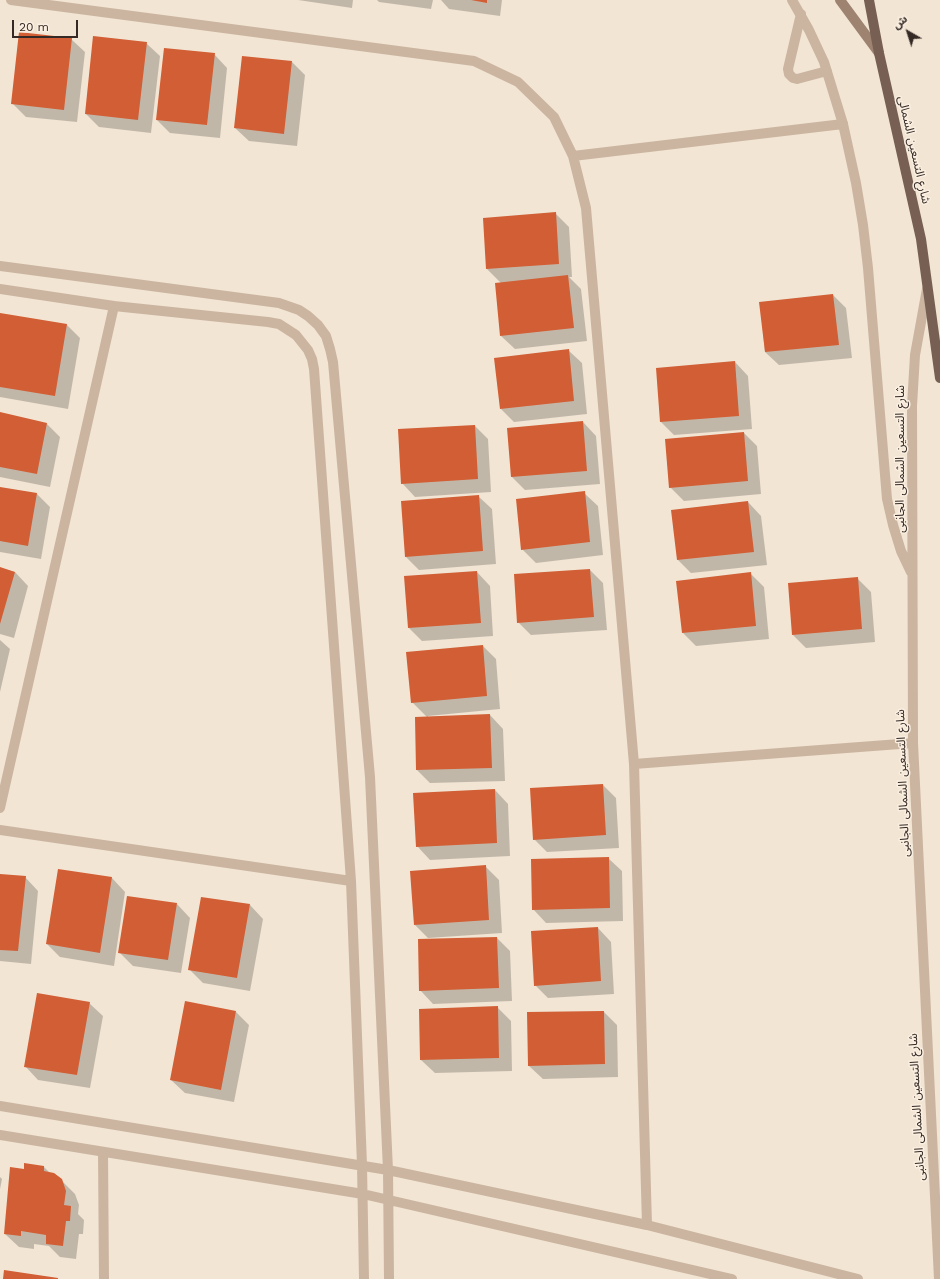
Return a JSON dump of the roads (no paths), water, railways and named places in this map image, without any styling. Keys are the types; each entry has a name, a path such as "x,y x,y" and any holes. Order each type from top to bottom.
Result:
{"main road":[{"path":"840,0 879,53"},
{"name":"شارع التسعين الشمالى","path":"869,0 879,53 921,239 940,378"}],"street":[{"path":"11,0 474,61 518,82 554,117 574,156 586,208 634,764 647,1225"},
{"path":"792,0 801,14 818,48 843,124 856,183 868,268 887,499 899,545 913,576"},
{"path":"801,14 788,69 789,74 793,78 797,79 826,71"},
{"path":"574,156 843,124"},
{"path":"0,266 279,303 299,310 308,316 318,325 326,336 333,362 370,777 388,1170 389,1279"},
{"name":"شارع التسعين الشمالى الجانبى","path":"928,287 915,356 912,406 913,743 939,1279"},
{"path":"0,289 114,306 279,324 296,335 308,350 314,369 351,881 362,1165 364,1279"},
{"path":"0,808 114,306"},
{"path":"634,764 913,743"},
{"path":"0,830 351,881"},
{"path":"0,1106 388,1170 647,1225 858,1279"},
{"path":"0,1136 388,1199 732,1279"},
{"path":"103,1152 104,1279"}]}
